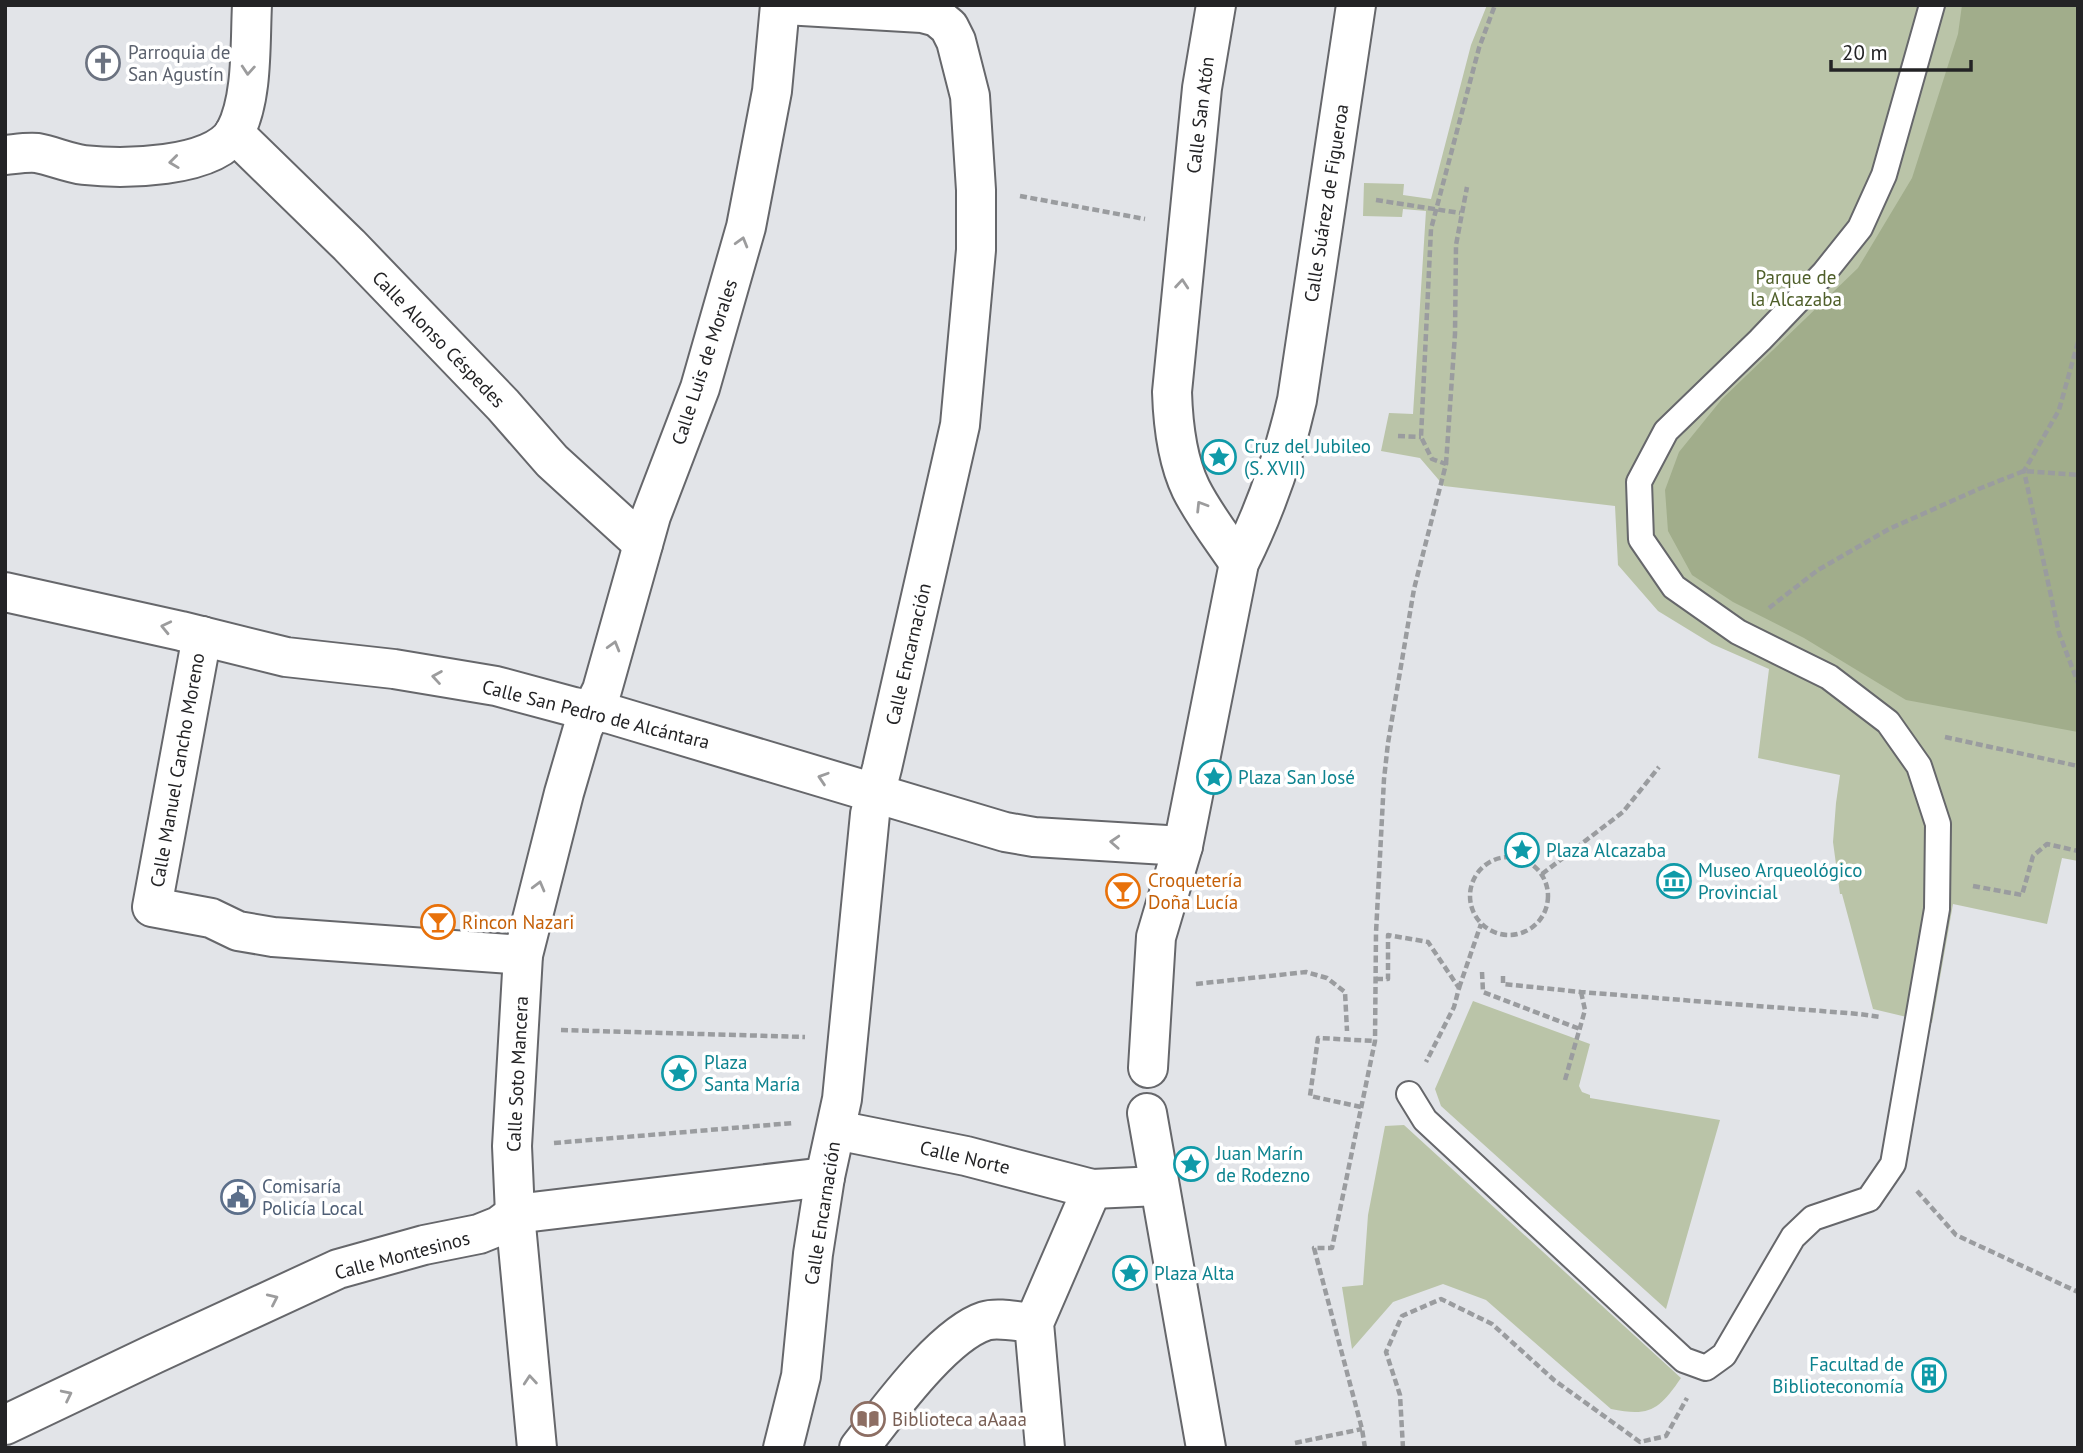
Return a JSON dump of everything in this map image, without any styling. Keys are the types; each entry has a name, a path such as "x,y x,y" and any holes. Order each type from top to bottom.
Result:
{"street":[{"path":"5,155 40,154 88,165 173,162 188,160 214,150 234,133 246,98 252,5"},
{"name":"Calle Luis de Morales","path":"592,710 602,690 643,544 700,388 746,227 772,91 783,5"},
{"name":"Calle Encarnación","path":"783,5 922,12 937,17 949,27 956,41 970,96 976,191 976,250 960,425 870,814 842,1099 820,1126 825,1177 813,1254 802,1377 783,1448"},
{"name":"Calle San Atón","path":"1188,226 1202,88 1216,5"},
{"name":"Calle Suárez de Figueroa","path":"1239,563 1260,520 1289,438 1297,400 1356,5"},
{"name":"Calle Alonso Céspedes","path":"234,133 349,245 503,405 552,461 643,544"},
{"path":"1148,1068 1156,937 1183,846 1239,563 1191,489 1174,423 1172,392 1188,226"},
{"name":"Calle San Pedro de Alcántara","path":"5,592 286,657 394,669 496,686 725,747 875,795 1005,832 1034,837 1183,846"},
{"name":"Calle Manuel Cancho Moreno","path":"202,636 152,907 211,918 238,931 273,937 523,955"},
{"name":"Calle Soto Mancera","path":"537,1448 515,1214 512,1146 523,955 564,793 583,728 592,710"},
{"path":"1147,1113 1206,1448"},
{"name":"Calle Norte","path":"820,1126 966,1156 1092,1189 1159,1186"},
{"name":"Calle Montesinos","path":"5,1425 338,1269 424,1245 479,1234 499,1226 515,1214 825,1177"},
{"path":"1045,1448 1034,1324 1092,1189"},
{"path":"859,1448 920,1374 954,1340 986,1321 1034,1324"}],"lane":[{"path":"1409,1094 1425,1119 1684,1360 1706,1368 1724,1355 1793,1237 1813,1219 1869,1199 1893,1164 1937,909 1938,824 1919,766 1888,722 1829,677 1738,632 1674,587 1640,539 1639,482 1666,432 1824,273 1860,228 1884,175 1932,5"}],"path":[{"path":"1446,464 1432,459 1421,437 1431,229 1479,48 1495,5"},
{"path":"1365,1448 1314,1248 1332,1248 1375,1041 1384,779 1414,589 1446,464 1455,334 1456,245 1467,187"},
{"path":"1376,200 1460,213"},
{"path":"1047,203 1188,226"},
{"path":"2078,342 2059,410 2024,471 2059,633 2078,683"},
{"path":"1398,436 1421,437"},
{"path":"1738,632 1818,570 1889,529 2024,471 2078,475"},
{"path":"1904,744 1936,735 2078,766"},
{"path":"1542,874 1623,812 1659,768"},
{"path":"1937,880 2022,895 2033,856 2047,844 2078,851"},
{"path":"1508,856 1522,858 1542,874 1548,887 1549,900 1546,914 1538,924 1515,936 1502,936 1480,924 1474,913 1470,889 1474,877 1483,866 1508,856"},
{"path":"1409,1094 1454,1007 1480,924"},
{"path":"1376,979 1388,979 1388,935 1428,942 1458,988"},
{"path":"1153,985 1181,986 1306,972 1327,978 1345,992 1347,1031"},
{"path":"1482,972 1483,992 1580,1029"},
{"path":"1503,976 1503,984 1859,1014 1917,1023"},
{"path":"1565,1080 1585,1010 1581,992"},
{"path":"553,1030 799,1037"},
{"path":"1361,1107 1310,1096 1318,1038 1375,1041"},
{"path":"544,1144 820,1126"},
{"path":"1893,1164 1956,1236 2078,1292"},
{"path":"1403,1448 1400,1395 1386,1352 1402,1316 1441,1299 1492,1324 1554,1380 1640,1442 1666,1436 1706,1368"},
{"path":"1295,1443 1362,1429"}],"green space":[{"name":"Parque de la Alcazaba","path":"1487,5 2078,5 2078,861 2062,858 2047,924 1953,904 1932,1023 1873,1009 1840,894 1833,842 1840,775 1758,758 1769,669 1712,644 1658,611 1618,565 1615,506 1444,486 1420,458 1381,451 1389,413 1413,414 1426,211 1403,209 1402,217 1363,216 1364,183 1404,184 1403,195 1431,199 1471,45"},
{"path":"1962,5 2078,5 2078,732 1906,700 1804,638 1733,602 1692,575 1668,531 1665,490 1679,452 1722,399 1858,268 1912,178 1958,34"},
{"path":"1473,1001 1590,1044 1579,1086 1590,1098 1720,1120 1666,1309 1441,1106 1435,1089"},
{"path":"1404,1125 1681,1378 1659,1404 1635,1412 1611,1409 1486,1300 1443,1284 1393,1302 1352,1349 1342,1287 1363,1285 1368,1215 1385,1126"}],"place":[{"name":"Parroquia de San Agustín","path":"103,63"},
{"name":"Cruz del Jubileo (S. XVII)","path":"1219,457"},
{"name":"Plaza San José","path":"1214,777"},
{"name":"Plaza Alcazaba","path":"1522,850"},
{"name":"Museo Arqueológico Provincial","path":"1674,881"},
{"name":"Croquetería Doña Lucía","path":"1123,891"},
{"name":"Rincon Nazari","path":"438,922"},
{"name":"Plaza Santa María","path":"679,1073"},
{"name":"Juan Marín de Rodezno","path":"1191,1164"},
{"name":"Comisaría Policía Local","path":"238,1197"},
{"name":"Plaza Alta","path":"1130,1273"},
{"name":"Facultad de Biblioteconomía","path":"1929,1375"},
{"name":"Biblioteca aAaaa","path":"868,1419"}]}
